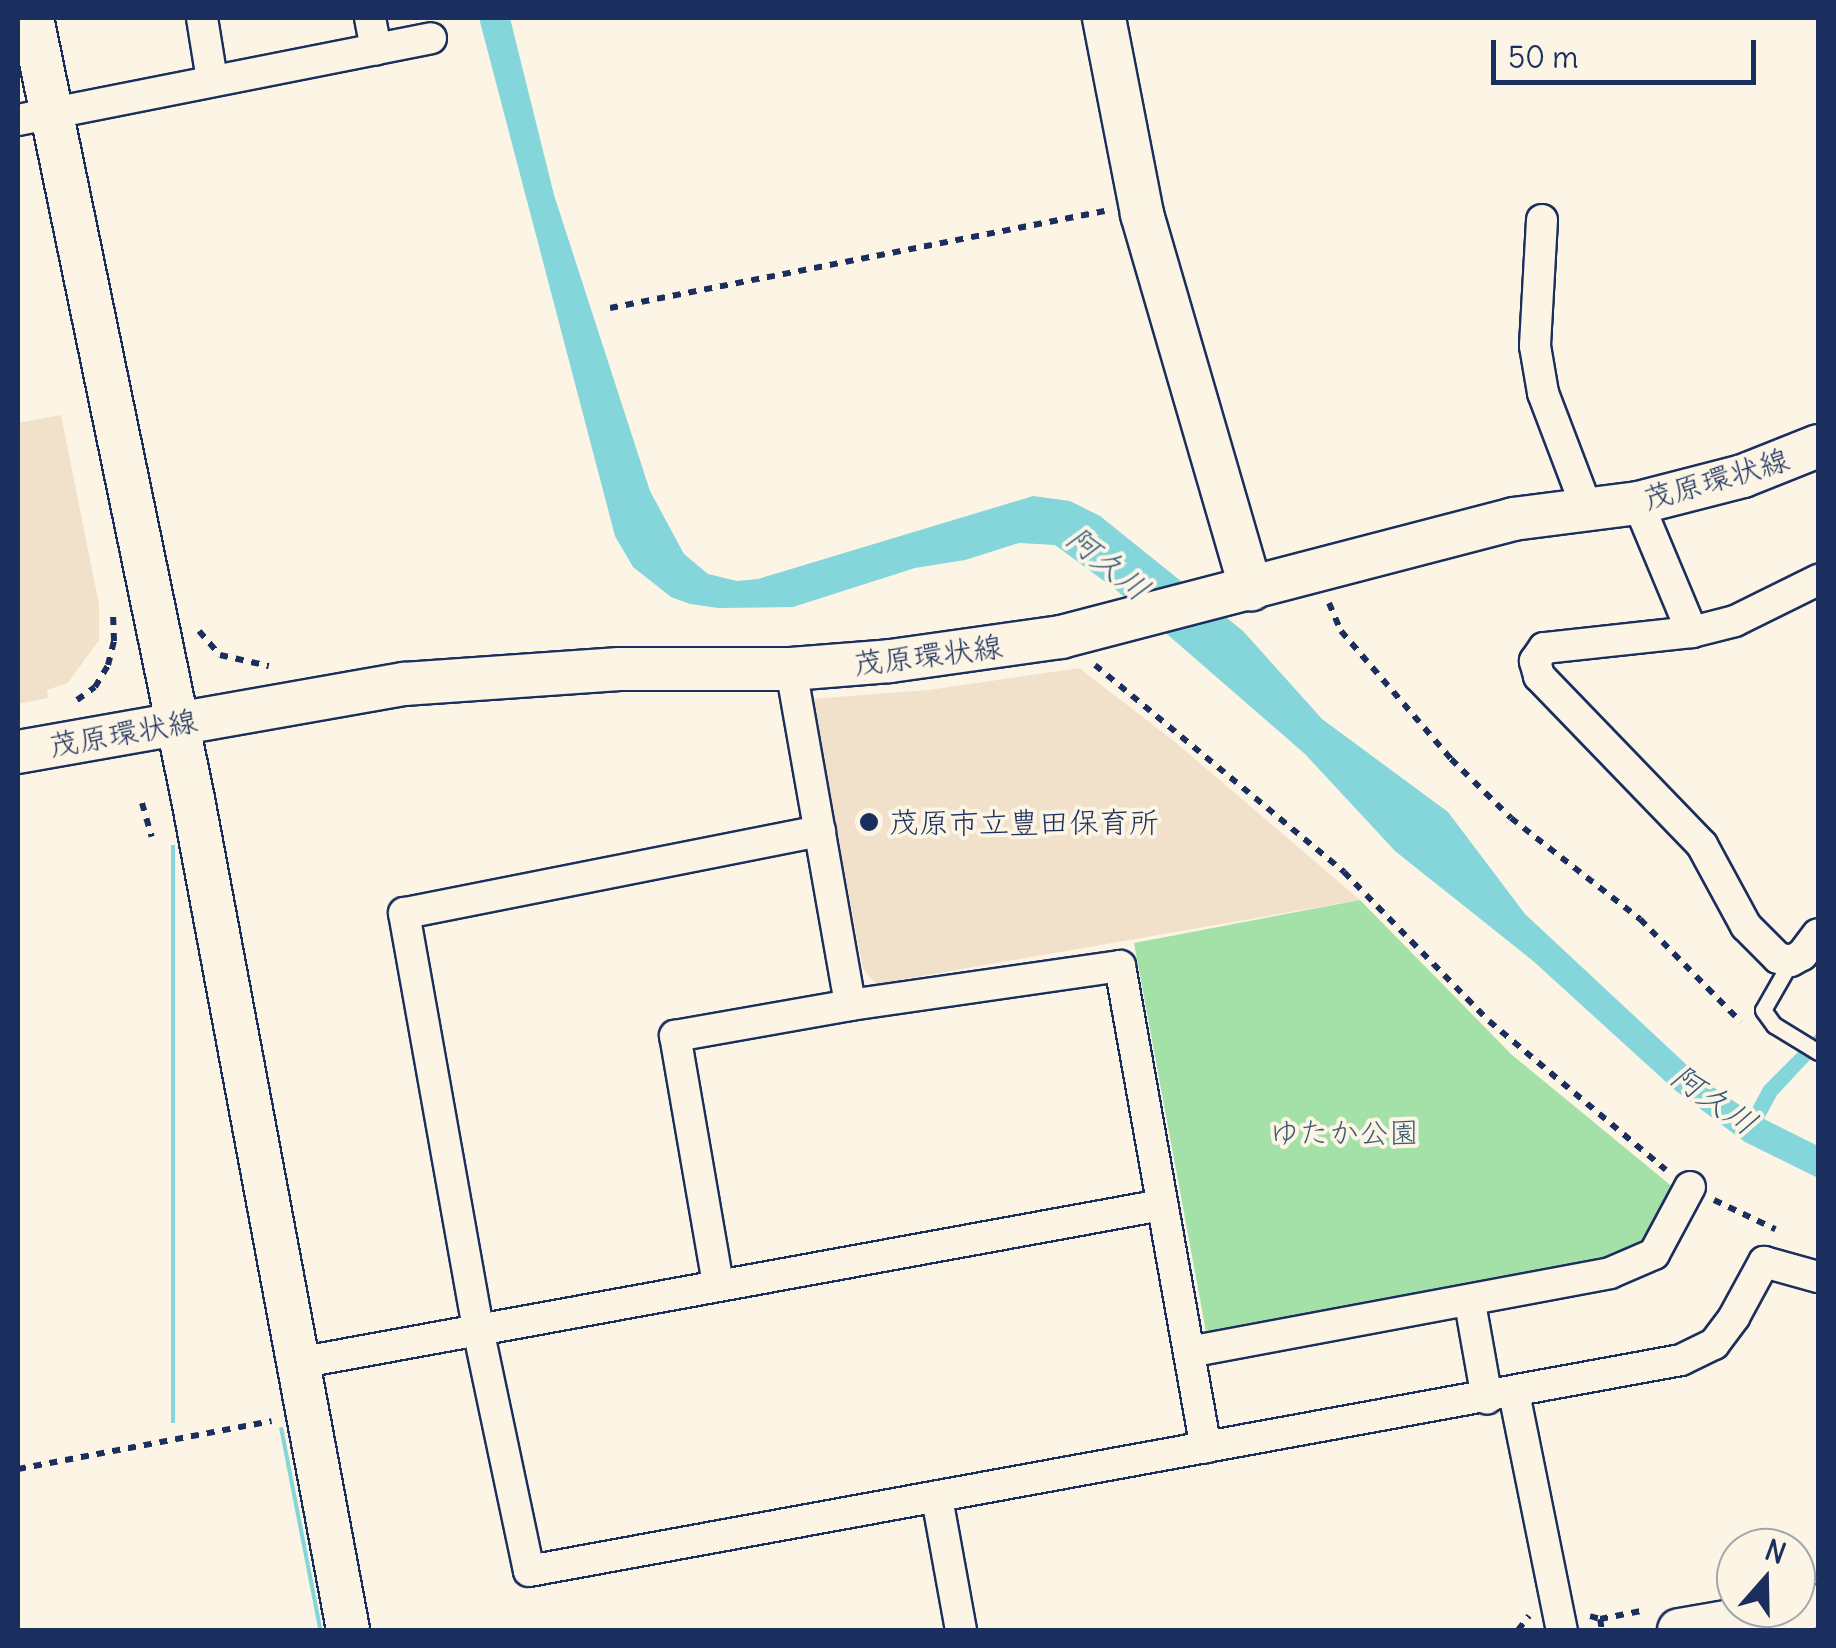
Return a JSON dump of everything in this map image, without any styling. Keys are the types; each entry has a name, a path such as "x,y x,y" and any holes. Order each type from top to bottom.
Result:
{"street":[{"path":"32,18 34,116 175,724 348,1630"},
{"path":"202,18 212,80"},
{"path":"370,18 376,48"},
{"path":"1104,18 1140,204 1251,589"},
{"path":"34,116 431,38"},
{"path":"1542,220 1535,346 1543,394 1587,509"},
{"name":"茂原環状線","path":"18,752 404,684 463,678 619,668 791,669 1073,647 1320,570 1513,519 1638,503 1743,476 1818,446"},
{"path":"1638,503 1692,632"},
{"path":"1818,580 1735,622 1692,632 1544,648 1535,661 1539,676 1702,845 1746,926 1778,958 1790,961 1802,955 1818,934"},
{"path":"791,669 850,1005"},
{"path":"820,831 404,913 478,1330 529,1571 1500,1396 1698,1354 1714,1344 1764,1262 1818,1277"},
{"path":"718,1284 676,1036 850,1005 1120,966 1206,1447"},
{"path":"1189,1352 1470,1303 1610,1273 1654,1254 1690,1188"},
{"path":"298,1363 1160,1205"},
{"path":"1470,1303 1500,1396 1560,1623"},
{"path":"936,1498 961,1630"},
{"path":"1669,1619 1818,1606"}],"lane":[{"path":"1790,961 1763,1010 1774,1025 1818,1052"}],"path":[{"path":"610,308 1140,204"},
{"path":"1320,570 1341,631 1451,759 1511,818 1640,919 1748,1029"},
{"path":"63,705 95,687 108,665 114,641 112,606"},
{"path":"195,625 220,655 252,665 280,666"},
{"path":"1073,647 1344,872 1488,1021 1690,1188 1789,1234"},
{"path":"142,803 152,837"},
{"path":"18,1469 309,1414"},
{"path":"1525,1620 1560,1623 1578,1612 1600,1619 1669,1619"},
{"path":"1600,1619 1602,1630"}],"shaded area":[{"path":"61,415 99,604 99,640 68,683 47,690 48,698 18,704 18,423"},
{"path":"1079,668 1174,741 1360,900 876,984 863,969 811,699 928,690"}],"green space":[{"name":"ゆたか公園","path":"1360,900 1512,1055 1674,1188 1646,1243 1609,1261 1207,1337 1134,943"}],"water":[{"name":"阿久川","path":"479,18 510,18 554,195 650,491 684,554 708,574 737,581 758,579 1033,496 1070,501 1100,516 1243,631 1322,719 1448,812 1525,914 1704,1081 1750,1112 1764,1086 1818,1032 1818,1051 1777,1095 1764,1119 1818,1146 1818,1178 1745,1142 1676,1091 1532,960 1395,851 1305,754 1115,589 1055,545 1019,543 965,560 915,568 793,607 718,608 690,604 671,597 633,567 615,536"},
{"path":"171,845 175,845 175,1423 171,1423"},
{"path":"283,1427 322,1630 318,1630 279,1428"}],"place":[{"name":"茂原市立豊田保育所","path":"869,822"}]}
